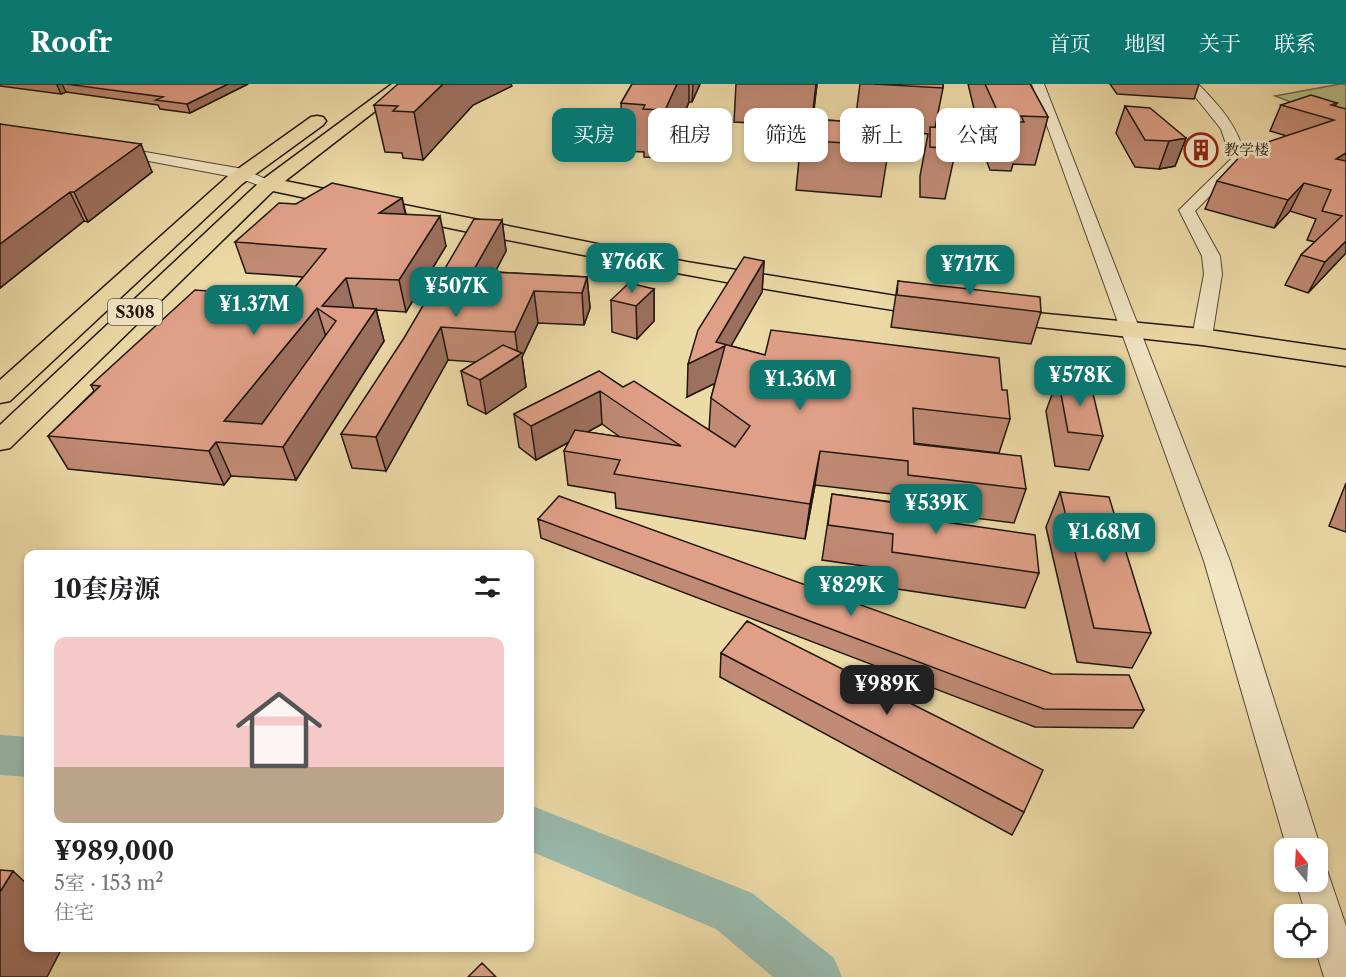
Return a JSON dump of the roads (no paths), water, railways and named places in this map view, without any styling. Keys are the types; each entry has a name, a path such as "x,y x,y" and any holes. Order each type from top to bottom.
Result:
{"main road":[{"name":"S308","path":"0,441 269,184 402,84"},
{"name":"S308","path":"0,395 239,177 334,110"},
{"path":"269,184 526,239 847,297 966,313 1202,338 1346,358"}],"street":[{"path":"1038,84 1216,561 1301,838"},
{"path":"1191,84 1214,108 1238,152 1238,160 1187,210 1211,256 1213,274 1202,338"},
{"path":"92,150 269,184"},
{"path":"1317,892 1343,977"}],"waterway":[{"path":"0,755 24,757"},
{"path":"534,830 734,911 815,977"}],"place":[{"name":"教学楼","path":"1201,150"}]}
